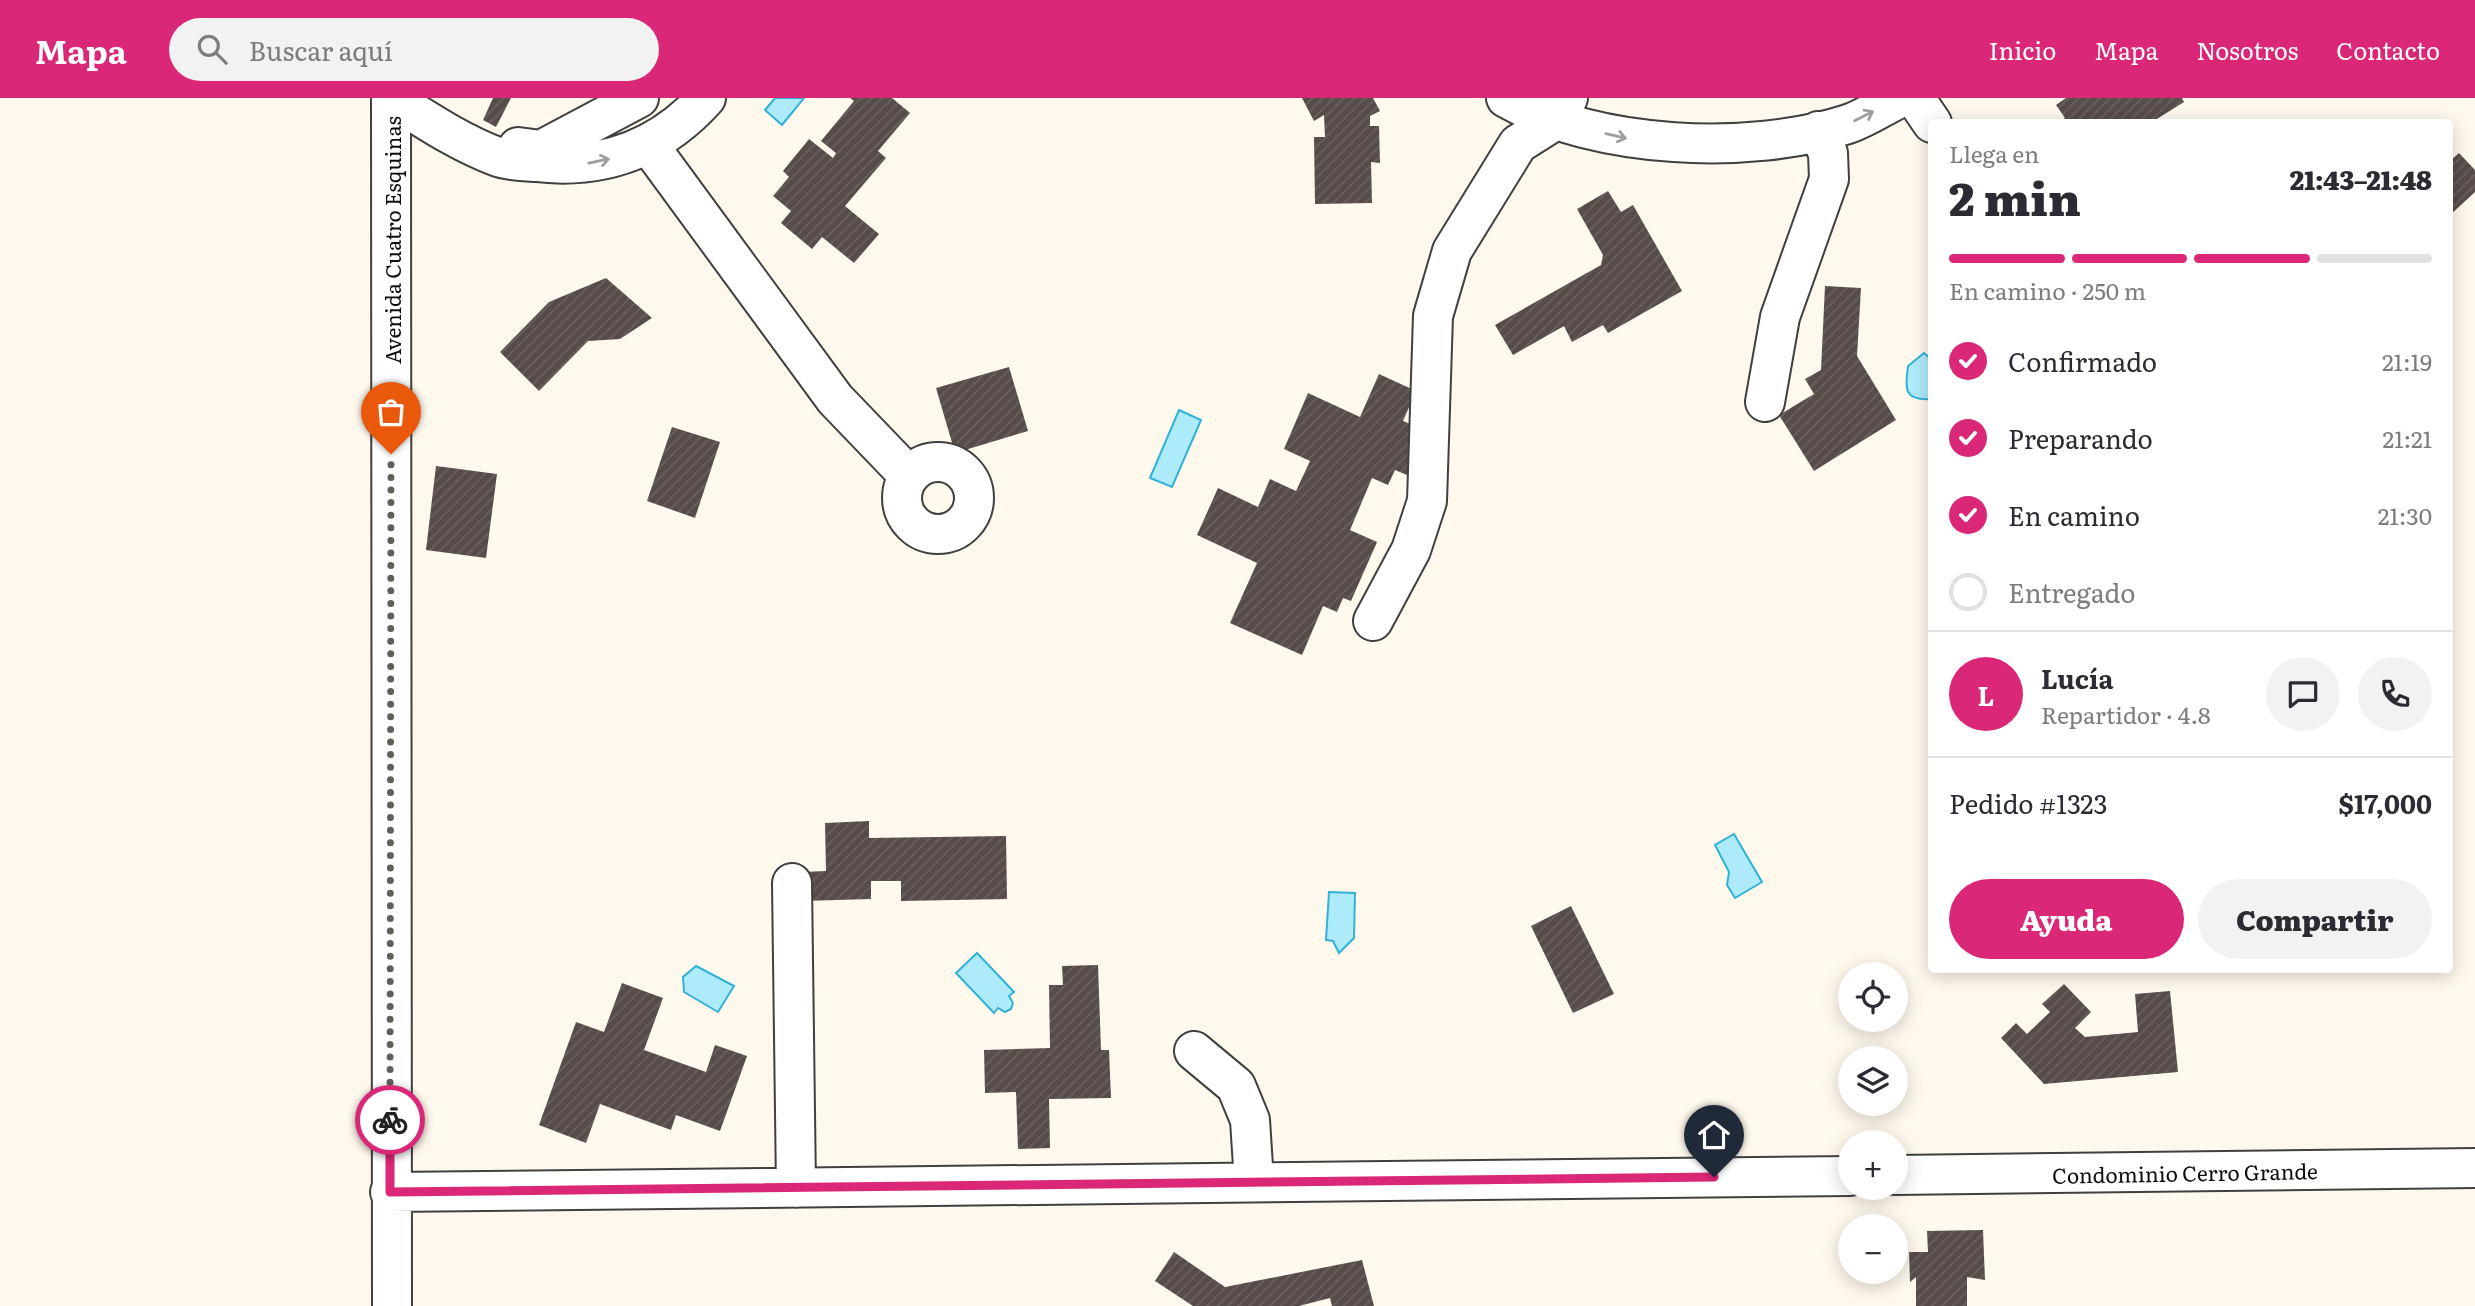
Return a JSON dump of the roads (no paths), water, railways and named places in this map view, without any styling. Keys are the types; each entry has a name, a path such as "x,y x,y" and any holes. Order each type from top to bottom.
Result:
{"street":[{"path":"391,98 461,142 500,158 549,164 597,163 648,144 684,123 706,98"},
{"name":"Avenida Cuatro Esquinas","path":"391,98 392,1306"},
{"path":"414,98 466,132 494,144 541,150 639,98"},
{"path":"1506,98 1534,114 1562,109 1625,138 1766,142 1849,124 1900,98"},
{"path":"1915,98 1929,119"},
{"path":"1373,621 1411,550 1427,501 1433,316 1452,251 1518,144 1562,109"},
{"path":"1765,402 1780,317 1829,178 1828,153 1818,131"},
{"path":"648,144 835,399 909,476"},
{"path":"792,883 796,1188"},
{"path":"1194,1051 1236,1086 1250,1120 1254,1182"},
{"name":"Condominio Cerro Grande","path":"1908,1175 2475,1168"},
{"path":"390,1192 1838,1176"}],"water":[{"path":"775,98 804,98 782,125 765,110"},
{"path":"1924,353 1928,356 1928,399 1916,398 1908,392 1908,366"},
{"path":"1179,410 1201,420 1172,487 1150,478"},
{"path":"1734,834 1762,882 1735,898 1727,885 1729,872 1715,845"},
{"path":"1329,892 1355,893 1354,938 1339,953 1333,941 1326,940"},
{"path":"977,953 1014,992 1009,996 1013,1003 1011,1009 1005,1012 998,1008 994,1013 956,973"},
{"path":"696,966 734,986 718,1012 684,992 683,977"}]}
